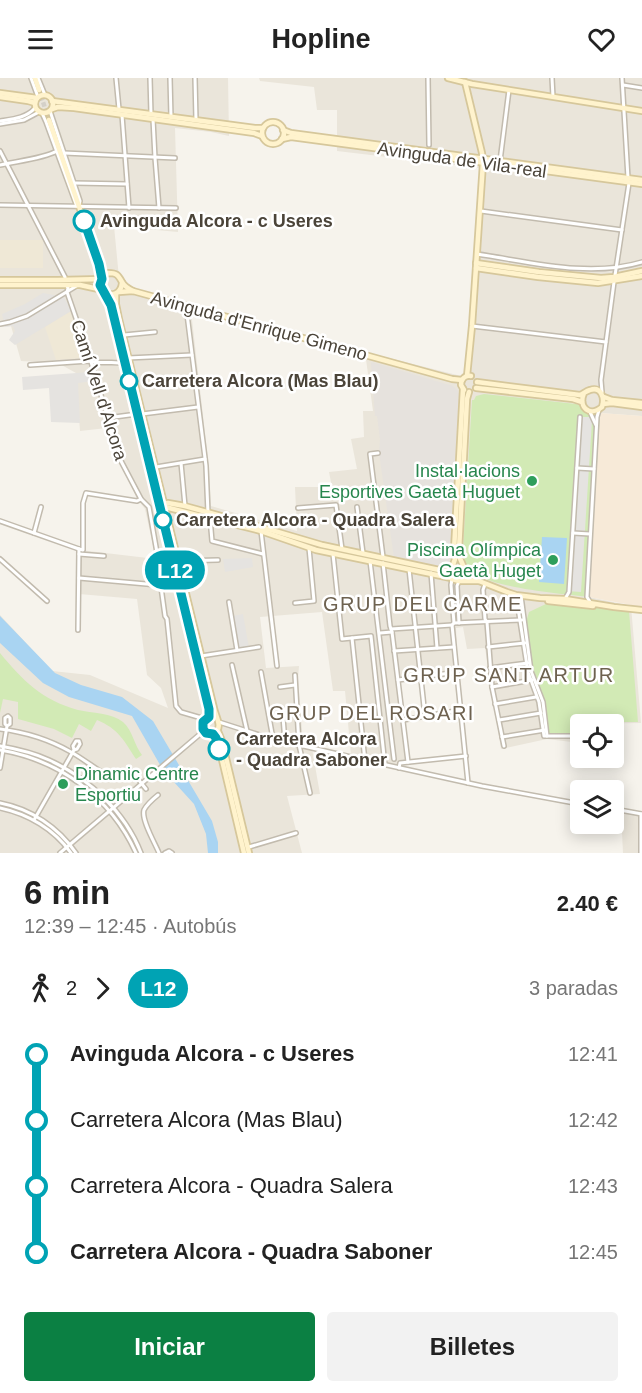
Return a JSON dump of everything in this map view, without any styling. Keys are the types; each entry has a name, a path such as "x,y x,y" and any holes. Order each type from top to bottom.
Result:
{"main road":[{"path":"34,78 39,90"},
{"path":"448,78 642,111"},
{"path":"452,578 455,559 462,385 469,376 483,161 463,80"},
{"path":"0,93 38,105"},
{"path":"38,105 45,95 52,101 51,110"},
{"path":"0,97 28,101 38,105 46,113 58,107 121,112"},
{"path":"52,101 152,117 254,133 273,144 282,138 283,129 279,124 273,122 263,128 255,129 171,117 152,117"},
{"path":"49,120 99,264 102,279"},
{"path":"262,136 263,128"},
{"name":"Avinguda de Vila-real","path":"283,129 291,133 642,182"},
{"name":"Avinguda de Vila-real","path":"282,138 291,137 629,180"},
{"path":"99,264 108,273 120,276 122,283 117,293 116,304 123,335 124,361"},
{"path":"476,265 614,280 642,276"},
{"path":"614,280 642,271"},
{"path":"108,273 100,285 110,301 124,361 155,467 209,709 202,726 204,731 218,726"},
{"path":"0,283 102,279"},
{"path":"65,282 111,295 117,293"},
{"name":"Avinguda d'Enrique Gimeno","path":"122,283 132,291"},
{"name":"Avinguda d'Enrique Gimeno","path":"117,293 132,291 454,380 462,385"},
{"path":"469,376 475,378 477,385 473,391 469,392"},
{"path":"462,385 469,392"},
{"path":"477,385 580,395 592,389 612,400 642,405"},
{"path":"477,385 577,399 590,411 599,410 603,405 603,395"},
{"path":"460,581 465,578 459,550 469,392"},
{"path":"582,402 584,393"},
{"path":"603,405 612,403 642,405"},
{"path":"140,414 248,850"},
{"path":"163,505 168,502 185,506 309,544"},
{"path":"163,505 254,525 332,553 342,552"},
{"path":"316,547 444,571 458,565 485,584 519,595 550,602 587,601 614,607"},
{"path":"364,557 370,561 383,561"},
{"path":"410,566 460,581 479,581"},
{"path":"564,601 642,610"},
{"path":"207,718 218,726"},
{"path":"218,726 218,743 244,853"}],"street":[{"path":"34,78 45,95"},
{"path":"34,78 38,105 57,151 74,202 79,207"},
{"path":"116,78 129,208"},
{"path":"150,78 159,208"},
{"path":"170,78 171,117"},
{"path":"195,78 196,120"},
{"path":"428,78 429,145"},
{"path":"552,78 553,97"},
{"path":"603,395 601,380 629,180 622,78"},
{"path":"623,85 642,88"},
{"path":"500,161 509,90"},
{"path":"0,122 24,117 38,105"},
{"path":"51,110 80,201 79,207"},
{"name":"Camí Vell d'Alcora","path":"0,151 65,277 67,292 123,467 148,507 156,542 176,706 181,712 207,718"},
{"path":"0,165 57,151"},
{"path":"64,153 175,158"},
{"path":"74,183 127,184"},
{"path":"0,205 176,208"},
{"path":"480,211 621,230"},
{"path":"477,254 573,268 616,268 642,262"},
{"path":"0,283 0,290"},
{"path":"0,324 27,316 80,285"},
{"path":"186,306 205,459 212,541 263,554"},
{"path":"472,326 606,342"},
{"path":"123,335 155,332"},
{"path":"30,365 192,355"},
{"path":"592,389 601,380"},
{"path":"107,418 198,406"},
{"path":"587,601 599,410"},
{"path":"590,411 597,426"},
{"path":"564,601 570,592 580,417"},
{"path":"378,453 370,454 408,762"},
{"path":"155,467 205,459"},
{"path":"181,463 185,506"},
{"path":"577,468 594,469"},
{"path":"79,551 83,550 83,503 86,493 137,501 141,499"},
{"path":"148,507 163,505"},
{"path":"298,508 336,505 342,552"},
{"path":"34,533 41,507"},
{"path":"357,507 364,557"},
{"path":"0,521 79,551 104,556"},
{"path":"261,531 277,666"},
{"path":"573,533 590,534"},
{"path":"295,603 314,601 309,544"},
{"path":"78,630 79,551"},
{"path":"332,553 342,639 370,636 385,765"},
{"path":"0,559 47,601"},
{"path":"178,561 218,560"},
{"path":"370,561 394,759"},
{"path":"410,566 425,716"},
{"path":"431,573 437,648"},
{"path":"79,578 180,587"},
{"path":"452,578 454,647 468,783"},
{"path":"459,623 457,586 460,581"},
{"path":"485,584 483,590 492,687 504,746"},
{"path":"519,595 528,663 539,697 545,736 570,736"},
{"path":"229,602 237,650"},
{"path":"380,633 459,623 522,620"},
{"path":"352,638 365,761"},
{"path":"488,646 525,643"},
{"path":"201,656 259,647"},
{"path":"394,651 454,647"},
{"path":"490,668 528,663"},
{"path":"232,665 247,732"},
{"path":"261,672 273,740"},
{"path":"398,680 458,672"},
{"path":"295,675 299,745 310,793"},
{"path":"492,687 532,680"},
{"path":"280,687 295,685"},
{"path":"495,704 539,697"},
{"path":"403,720 461,710"},
{"path":"499,720 542,713"},
{"path":"283,717 285,742"},
{"path":"218,726 365,761 570,802"},
{"path":"0,768 6,728"},
{"path":"0,729 6,728 32,735 73,751 111,778 130,770 134,773"},
{"path":"502,737 544,730"},
{"path":"60,853 204,731"},
{"path":"2,748 29,752 47,759 98,792 132,834 141,853"},
{"path":"35,818 73,751"},
{"path":"399,768 400,763 466,756"},
{"path":"138,779 146,789"},
{"path":"150,794 154,799"},
{"path":"158,795 145,807 143,814 159,853"},
{"path":"0,803 17,808 35,818 76,853"},
{"path":"0,808 35,818"},
{"path":"112,809 136,853"},
{"path":"624,811 642,814 641,853"},
{"path":"248,850 296,833"},
{"path":"69,846 71,853"},
{"path":"165,853 170,851 172,853"}],"shaded area":[{"path":"0,78 228,78 229,136 175,128 178,232 114,226 120,288 191,311 209,468 211,506 297,531 295,487 332,487 329,472 357,469 351,439 364,437 363,411 373,411 365,352 465,377 480,168 337,151 337,110 317,110 314,87 260,81 259,78 642,78 642,416 600,413 589,597 631,606 641,723 624,723 624,714 570,714 570,742 547,739 501,749 485,648 467,649 463,627 456,628 458,675 400,681 409,762 395,765 351,755 345,691 333,691 322,612 260,617 266,668 299,666 303,742 311,743 320,794 287,796 302,853 0,853 0,615 52,671 90,675 168,708 161,688 147,675 137,599 79,594 80,550 156,559 145,509 136,497 107,428 80,431 76,373 58,363 21,361 11,326 0,327"},
{"path":"0,240 43,240 43,268 0,268"},
{"path":"43,293 64,297 71,311 15,345 9,340 15,331 13,326 5,327 2,314"},
{"path":"71,311 85,354 83,358 56,360 45,327"},
{"path":"371,362 453,386 458,391 449,564 446,568 394,558 379,453 380,440 377,416 375,416"},
{"path":"90,372 93,381 78,383 80,423 51,422 49,388 23,390 22,377"},
{"path":"600,413 642,416 642,607 589,597"},
{"path":"580,417 589,417 592,421 581,592 567,591"},
{"path":"252,558 253,567 225,572 223,559"},
{"path":"243,614 249,648 239,650 233,616"},
{"path":"624,812 642,815 642,853 623,853"}],"green space":[{"name":"Instal·lacions Esportives Gaetà Huguet","path":"484,394 576,404 600,413 589,597 505,585 475,574 467,567 463,549 472,400"},
{"path":"548,603 629,611 638,722 624,722 624,714 570,714 570,734 547,733 544,700 532,669 526,622 529,612"},
{"path":"0,653 25,681 54,701 78,710 113,717 123,722 142,755 136,759 116,732 97,720 91,731 79,724 72,738 54,729 18,719 18,702 3,699 0,713"}],"water":[{"name":"Piscina Olímpica Gaetà Huget","path":"542,537 567,538 564,584 539,582"},
{"path":"0,616 55,673 81,685 122,697 153,721 212,821 218,842 218,853 208,853 206,834 194,804 163,770 132,716 69,697 43,683 0,643"}],"tunnel":[{"path":"39,90 49,120"}],"bus line":[{"name":"L12","path":"84,221 99,264 102,279 100,285 110,301 209,709 209,717 202,726 206,733 213,734 216,738 219,749"}],"place":[{"name":"Avinguda Alcora - c Useres","path":"84,221"},
{"name":"Carretera Alcora (Mas Blau)","path":"129,381"},
{"name":"Instal·lacions Esportives Gaetà Huguet","path":"532,481"},
{"name":"Carretera Alcora - Quadra Salera","path":"163,520"},
{"name":"Piscina Olímpica Gaetà Huget","path":"553,560"},
{"name":"Carretera Alcora - Quadra Saboner","path":"219,749"},
{"name":"Dinamic Centre Esportiu","path":"63,784"}],"district":[{"name":"GRUP DEL CARME","path":"423,604"},
{"name":"GRUP SANT ARTUR","path":"509,675"},
{"name":"GRUP DEL ROSARI","path":"372,713"}]}
